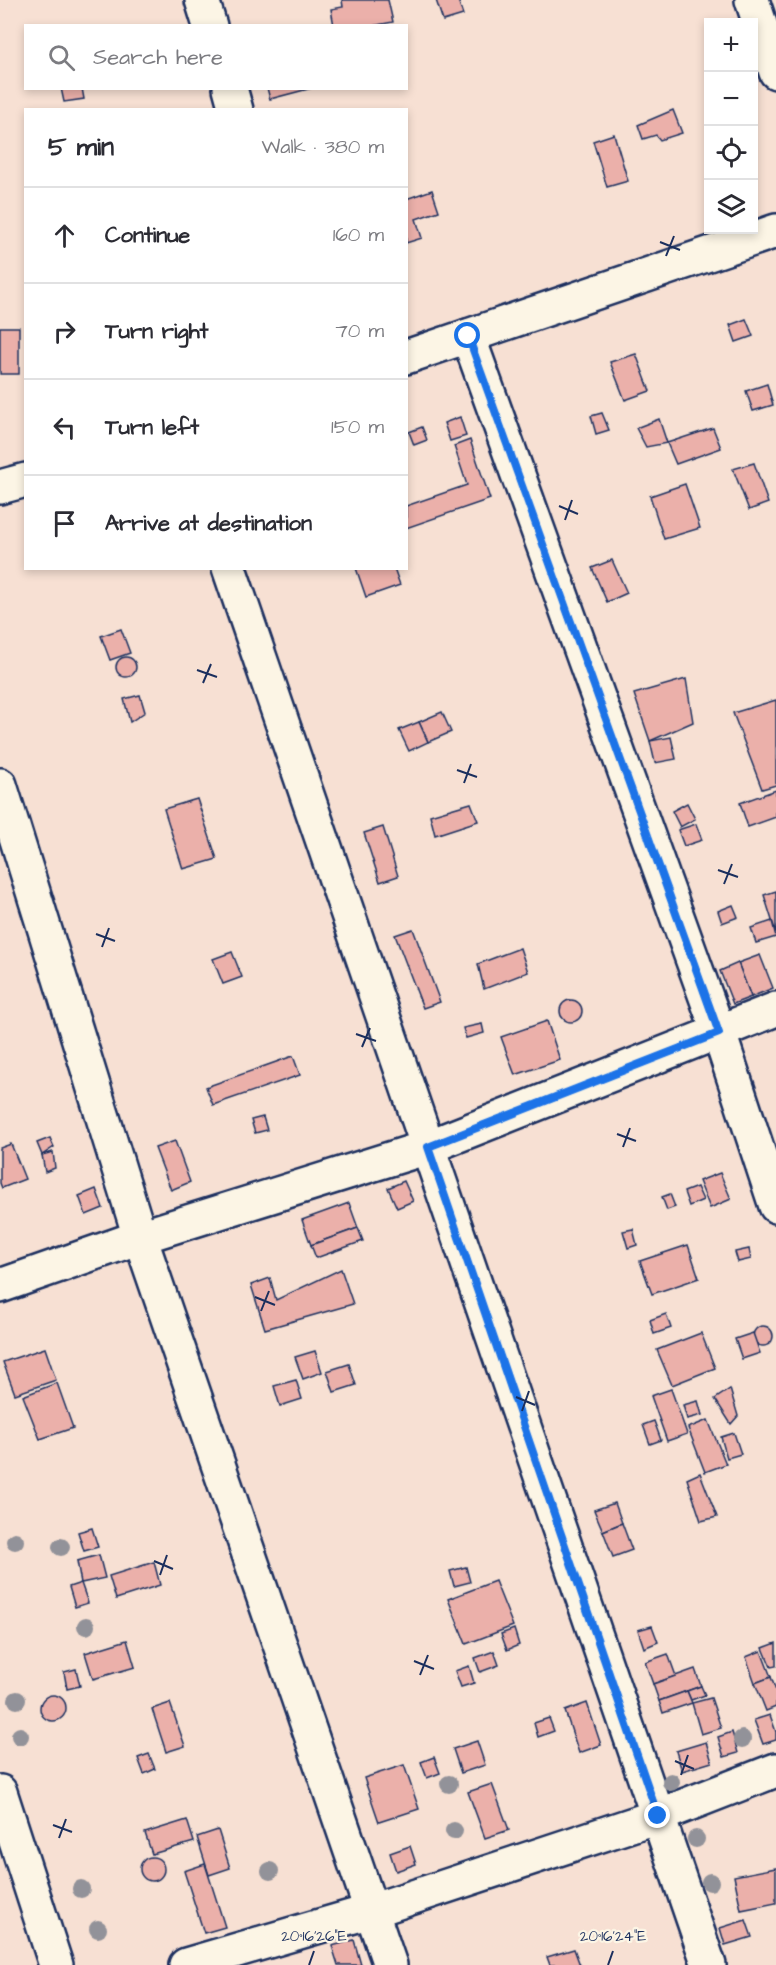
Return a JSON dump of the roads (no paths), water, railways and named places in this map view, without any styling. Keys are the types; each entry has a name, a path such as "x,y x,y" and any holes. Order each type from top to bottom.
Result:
{"street":[{"path":"202,0 209,24"},
{"path":"752,0 776,72"},
{"path":"231,90 235,108"},
{"path":"408,356 776,231"},
{"path":"468,336 719,1033 776,1206"},
{"path":"0,487 24,481"},
{"path":"230,570 709,1965"},
{"path":"0,785 140,1237 390,1965"},
{"path":"0,1286 140,1237 428,1147 776,1009"},
{"path":"186,1965 371,1911 658,1816 776,1770"},
{"path":"0,1792 56,1965"}]}
